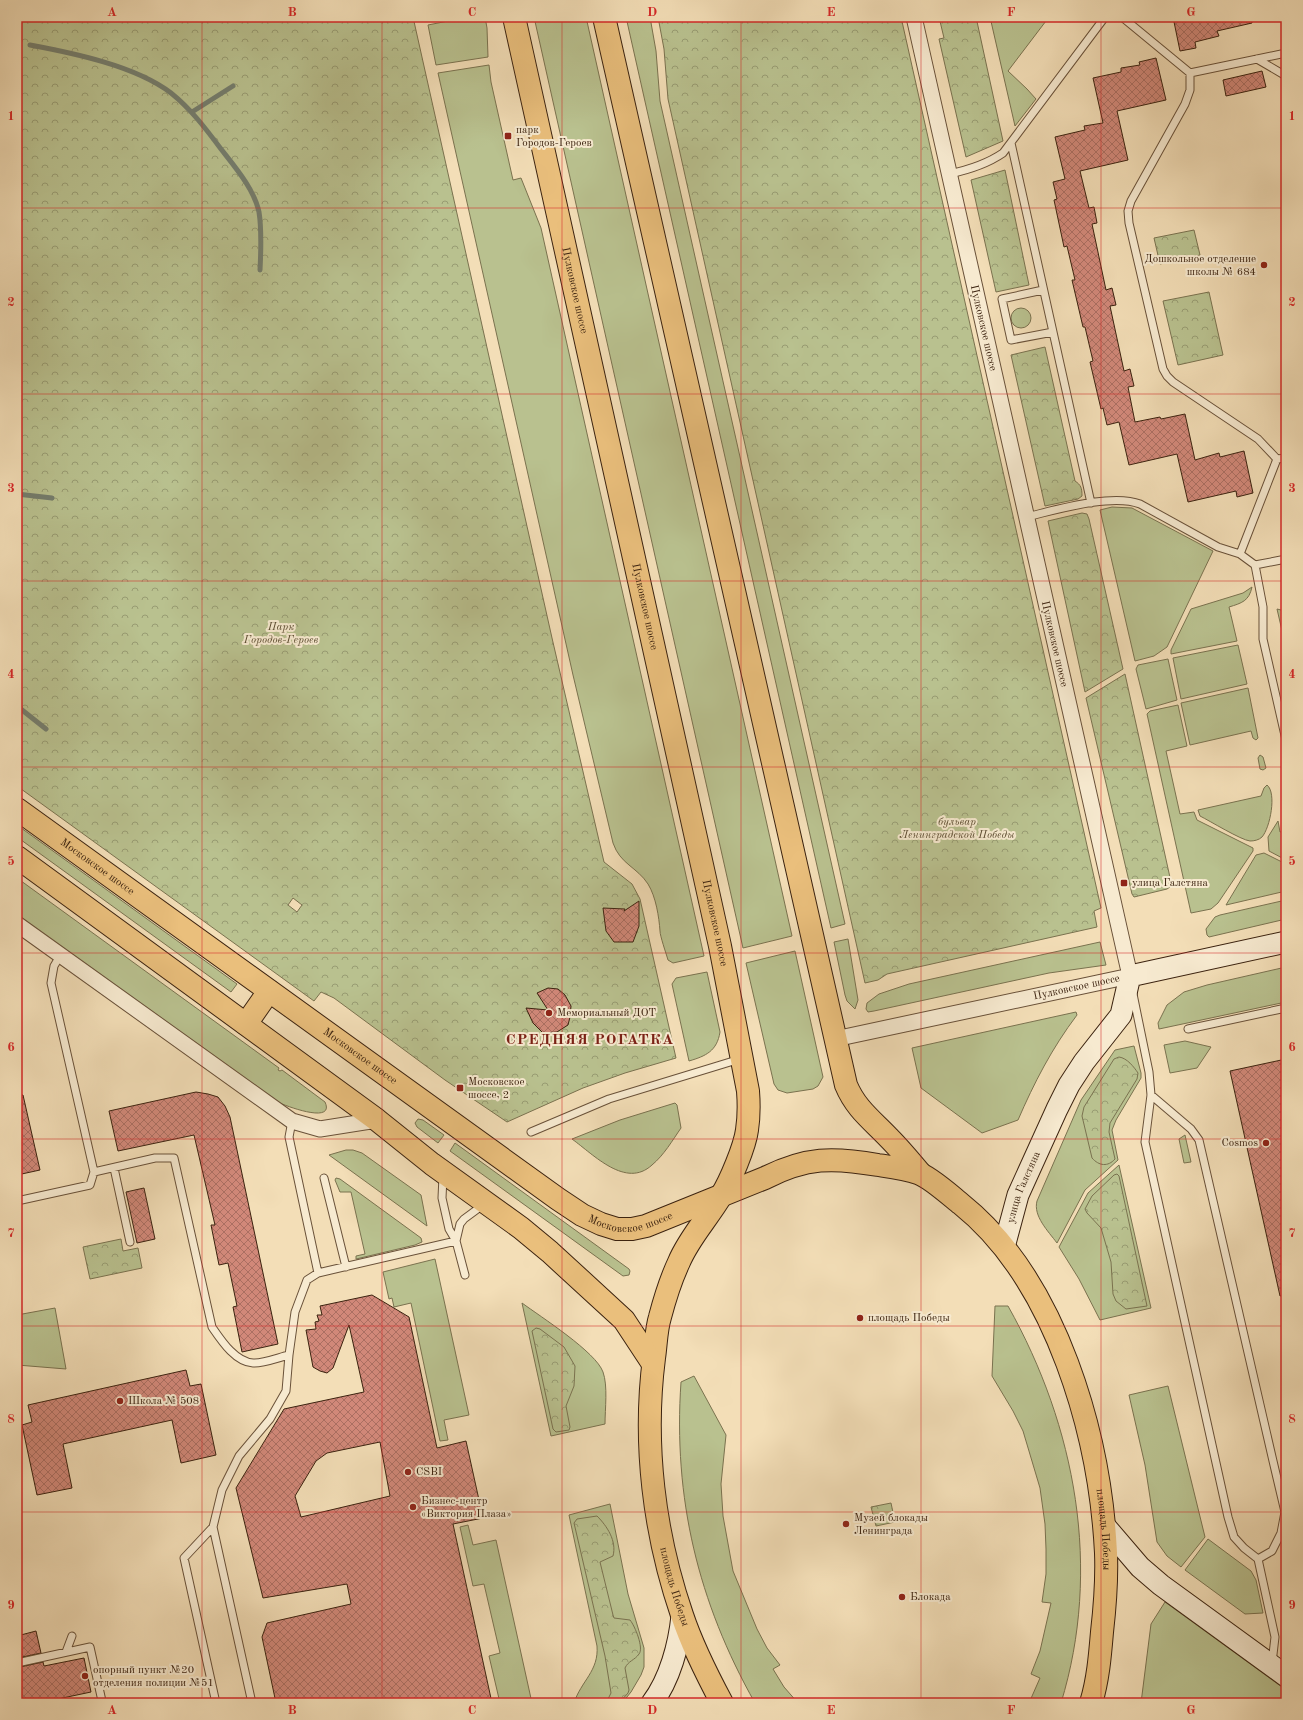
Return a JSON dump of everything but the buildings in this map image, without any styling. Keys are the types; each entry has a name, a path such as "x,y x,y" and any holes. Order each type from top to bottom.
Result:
{"main road":[{"name":"Пулковское шоссе","path":"514,17 720,946 748,1091 749,1108 747,1132 736,1164 722,1194"},
{"path":"604,17 846,1085 858,1108 890,1138 920,1173"},
{"name":"Московское шоссе","path":"17,809 582,1215 601,1224 617,1229 632,1229 646,1226 722,1194"},
{"path":"17,857 377,1120 550,1252 602,1298 624,1320 653,1364"},
{"path":"246,1024 269,991"},
{"name":"площадь Победы","path":"722,1703 710,1680 682,1616 664,1545 652,1476 649,1435 653,1364 659,1318 667,1291 680,1260 722,1194 765,1178 783,1169 818,1160 838,1159 857,1161 920,1173 973,1213 1004,1247 1029,1283 1044,1311 1072,1377 1090,1440 1104,1525 1106,1555 1105,1606 1100,1653 1091,1703"}],"street":[{"name":"Пулковское шоссе","path":"835,1040 1130,976 914,17"},
{"path":"17,924 292,1122 320,1129 377,1120"},
{"path":"1130,976 1286,942"},
{"name":"улица Галстяна","path":"1004,1247 1018,1195 1057,1109 1069,1085 1084,1062 1120,1014 1130,976"},
{"path":"1104,1525 1140,1567 1279,1670"},
{"path":"652,1703 659,1694 674,1656 680,1638 682,1616"}],"lane":[{"path":"949,174 992,161 1003,153 1105,17"},
{"path":"1122,17 1190,73"},
{"path":"1190,73 1286,53"},
{"path":"1257,59 1286,76"},
{"path":"1190,73 1190,90 1185,104 1131,201 1128,211 1129,223 1163,369 1167,376 1172,382 1258,439 1277,459"},
{"path":"1011,144 1092,503"},
{"path":"1043,290 1002,299 1012,340 1053,332"},
{"path":"1277,459 1286,458"},
{"path":"1240,554 1277,459"},
{"path":"1026,517 1092,503 1118,499 1130,500 1218,547 1240,554 1255,565 1263,607 1263,639 1286,740"},
{"path":"1255,565 1286,559"},
{"path":"17,1201 90,1185 94,1172 51,983 54,966 60,956"},
{"path":"1130,976 1149,1072 1152,1095 1145,1142 1228,1517 1234,1537 1244,1548 1258,1559 1275,1637 1279,1670"},
{"path":"1188,1029 1286,1008"},
{"path":"531,1132 609,1099 742,1058"},
{"path":"1152,1095 1191,1129 1199,1140 1285,1512 1281,1533 1272,1551 1258,1559"},
{"path":"292,1122 289,1137 318,1273"},
{"path":"94,1172 155,1158 174,1158 212,1327 220,1340 239,1358 253,1363 289,1355"},
{"path":"114,1168 130,1242"},
{"path":"443,1171 442,1198 449,1229 456,1241 465,1275"},
{"path":"324,1178 346,1267"},
{"path":"456,1241 460,1224 464,1219 486,1203"},
{"path":"252,1703 213,1527 222,1490 239,1456 270,1419 286,1391 295,1312 307,1280 318,1273 456,1241"},
{"path":"213,1527 184,1558 216,1703"},
{"path":"66,1652 72,1636"},
{"path":"17,1663 90,1647 102,1701 94,1703"}],"green space":[{"name":"Парк Городов-Героев","path":"17,17 413,17 552,638 604,862 632,884 640,899 676,1058 625,1073 583,1088 507,1122 445,1080 334,998 321,992 314,1001 17,786","holes":["293,898 302,905 297,912 288,905"]},
{"path":"468,17 485,17 488,57 436,65 428,25"},
{"path":"534,17 586,17 792,936 743,948"},
{"path":"626,17 650,17 656,51 660,101 845,924 831,928"},
{"name":"бульвар Ленинградской Победы","path":"658,17 901,17 1101,908 1094,911 1097,927 887,974 878,980 865,983 668,99 664,49"},
{"path":"939,17 976,17 1003,141 966,157 939,39 944,38"},
{"path":"990,17 1049,17 1008,71 1036,99 1015,126"},
{"path":"489,65 491,82 513,180 521,178 541,228 704,956 673,963 668,960 663,945 657,907 651,889 644,878 624,861 613,843 573,675 438,73"},
{"path":"1005,170 1029,285 996,292 971,180"},
{"path":"1194,230 1200,255 1160,264 1154,238"},
{"path":"1209,292 1223,355 1178,365 1163,301"},
{"path":"1021,308 1028,311 1031,318 1028,325 1021,328 1014,325 1011,318 1014,311"},
{"path":"1045,347 1075,481 1081,487 1082,496 1078,499 1045,506 1011,355"},
{"path":"1112,507 1132,508 1213,551 1167,647 1154,656 1135,661 1100,510"},
{"path":"1082,513 1087,514 1089,519 1123,669 1085,692 1048,521"},
{"path":"1252,587 1251,592 1244,601 1229,607 1237,641 1171,654 1171,650 1191,609 1243,593"},
{"path":"1277,609 1286,613 1286,648"},
{"path":"1238,645 1247,684 1181,699 1173,658"},
{"path":"1168,659 1177,700 1146,709 1136,669 1138,665"},
{"path":"1125,674 1171,882 1170,887 1167,889 1134,897 1132,894 1086,698"},
{"path":"1248,688 1258,738 1256,740 1253,738 1251,731 1190,745 1181,703"},
{"path":"1178,705 1187,746 1166,751 1180,814 1194,812 1197,820 1253,848 1253,851 1218,903 1211,909 1191,913 1147,714 1150,711"},
{"path":"1260,755 1263,757 1266,768 1263,770 1260,769 1258,758"},
{"path":"1267,785 1272,795 1270,819 1265,833 1258,840 1246,840 1200,816 1198,810 1261,796"},
{"path":"1278,821 1280,832 1286,831 1286,860 1269,851 1268,837"},
{"path":"17,825 237,984 231,992 17,837"},
{"path":"1264,853 1286,864 1286,891 1226,905 1256,855"},
{"path":"17,878 279,1068 278,1070 282,1070 325,1102 326,1109 322,1112 306,1112 273,1100 17,916"},
{"path":"1286,900 1286,919 1209,937 1207,935 1206,929 1215,917"},
{"path":"848,939 858,1000 855,1009 847,1001 845,995 834,942"},
{"path":"1100,942 1106,965 1049,973 874,1011 868,1012 866,1009 867,1003 879,994 909,984"},
{"path":"795,951 823,1077 818,1086 813,1089 787,1093 778,1090 774,1084 746,963"},
{"path":"1286,967 1286,1002 1159,1029 1158,1023 1167,1005 1184,992 1207,985"},
{"path":"707,972 720,1032 719,1038 710,1052 689,1061 672,984 676,978"},
{"path":"1076,1012 1077,1015 1059,1040 1044,1066 1018,1120 982,1133 921,1088 912,1048"},
{"path":"1185,1041 1211,1047 1197,1068 1170,1073 1164,1045"},
{"path":"1134,1046 1141,1078 1116,1120 1112,1130 1118,1160 1085,1190 1057,1243 1039,1218 1036,1207 1037,1201 1081,1100 1115,1050"},
{"path":"1119,1057 1127,1061 1138,1073 1137,1079 1110,1123 1109,1132 1115,1159 1112,1162 1101,1164 1092,1158 1082,1116 1084,1107 1114,1059"},
{"path":"675,1103 677,1105 681,1128 668,1148 660,1157 652,1165 642,1171 632,1173 621,1172 610,1167 572,1139 620,1120"},
{"path":"418,1119 423,1120 444,1135 438,1143 417,1127 415,1123"},
{"path":"1185,1135 1191,1162 1184,1163 1179,1139"},
{"path":"455,1143 629,1269 629,1275 623,1276 450,1151"},
{"path":"346,1150 353,1150 362,1153 421,1195 427,1226 329,1155"},
{"path":"1119,1165 1151,1308 1100,1320 1079,1279 1059,1247 1088,1193"},
{"path":"1117,1174 1119,1176 1147,1306 1126,1309 1116,1301 1113,1294 1111,1262 1101,1228 1085,1209 1092,1196 1114,1175"},
{"path":"336,1178 340,1179 421,1238 422,1242 356,1259 356,1256 365,1254 351,1192 340,1192 335,1180"},
{"path":"121,1239 123,1251 138,1248 142,1268 90,1279 83,1247"},
{"path":"435,1259 469,1415 444,1420 448,1440 440,1441 411,1303 394,1307 392,1298 389,1299 383,1272"},
{"path":"522,1303 567,1335 598,1364 605,1378 605,1424 551,1436"},
{"path":"995,1306 1008,1306 1031,1352 1051,1400 1065,1449 1075,1500 1080,1550 1080,1601 1073,1652 1061,1703 1029,1703 1040,1678 1031,1674 1040,1651 1051,1603 1042,1602 1046,1574 1045,1524 1040,1488 1023,1431 992,1376"},
{"path":"55,1308 66,1369 17,1365 17,1315"},
{"path":"536,1328 540,1329 564,1347 575,1366 574,1386 566,1406 570,1427 569,1430 556,1432 553,1429 532,1331"},
{"path":"694,1376 726,1435 721,1484 723,1516 733,1571 757,1629 767,1648 780,1665 773,1669 784,1687 798,1703 755,1703 735,1665 718,1627 704,1588 686,1508 681,1467 681,1382"},
{"path":"1168,1386 1205,1537 1181,1567 1167,1556 1157,1542 1145,1465 1129,1395"},
{"path":"891,1503 895,1522 876,1526 871,1507"},
{"path":"610,1504 628,1594 644,1648 644,1667 631,1692 622,1703 574,1703 595,1662 597,1646 569,1515"},
{"path":"597,1516 608,1529 614,1545 613,1556 600,1562 614,1618 630,1620 640,1642 639,1654 625,1668 629,1690 619,1703 605,1703 611,1693 605,1656 574,1523 577,1519"},
{"path":"468,1525 473,1545 496,1540 532,1703 500,1703 489,1656 500,1653 484,1584 473,1586 460,1527"},
{"path":"1208,1539 1251,1571 1256,1580 1263,1613 1245,1614 1185,1570"},
{"path":"1165,1602 1286,1690 1286,1703 1141,1703 1151,1624"}],"waterway":[{"path":"30,45 104,62 140,75 171,93 192,112 232,163 257,203 260,219 261,241 260,270"},
{"path":"192,112 233,86"},
{"path":"17,494 52,498"},
{"path":"17,706 46,729"}],"place":[{"name":"парк Городов-Героев","path":"508,136"},
{"name":"Дошкольное отделение школы № 684","path":"1264,265"},
{"name":"улица Галстяна","path":"1124,883"},
{"name":"Мемориальный ДОТ","path":"549,1013"},
{"name":"Московское шоссе, 2","path":"460,1088"},
{"name":"Cosmos","path":"1266,1143"},
{"name":"площадь Победы","path":"860,1318"},
{"name":"Школа № 508","path":"120,1401"},
{"name":"CSBI","path":"408,1472"},
{"name":"Бизнес-центр «Виктория Плаза»","path":"413,1507"},
{"name":"Музей блокады Ленинграда","path":"846,1524"},
{"name":"Блокада","path":"902,1597"},
{"name":"опорный пункт №20 отделения полиции №51","path":"85,1676"}],"district":[{"name":"СРЕДНЯЯ РОГАТКА","path":"590,1040"}]}
